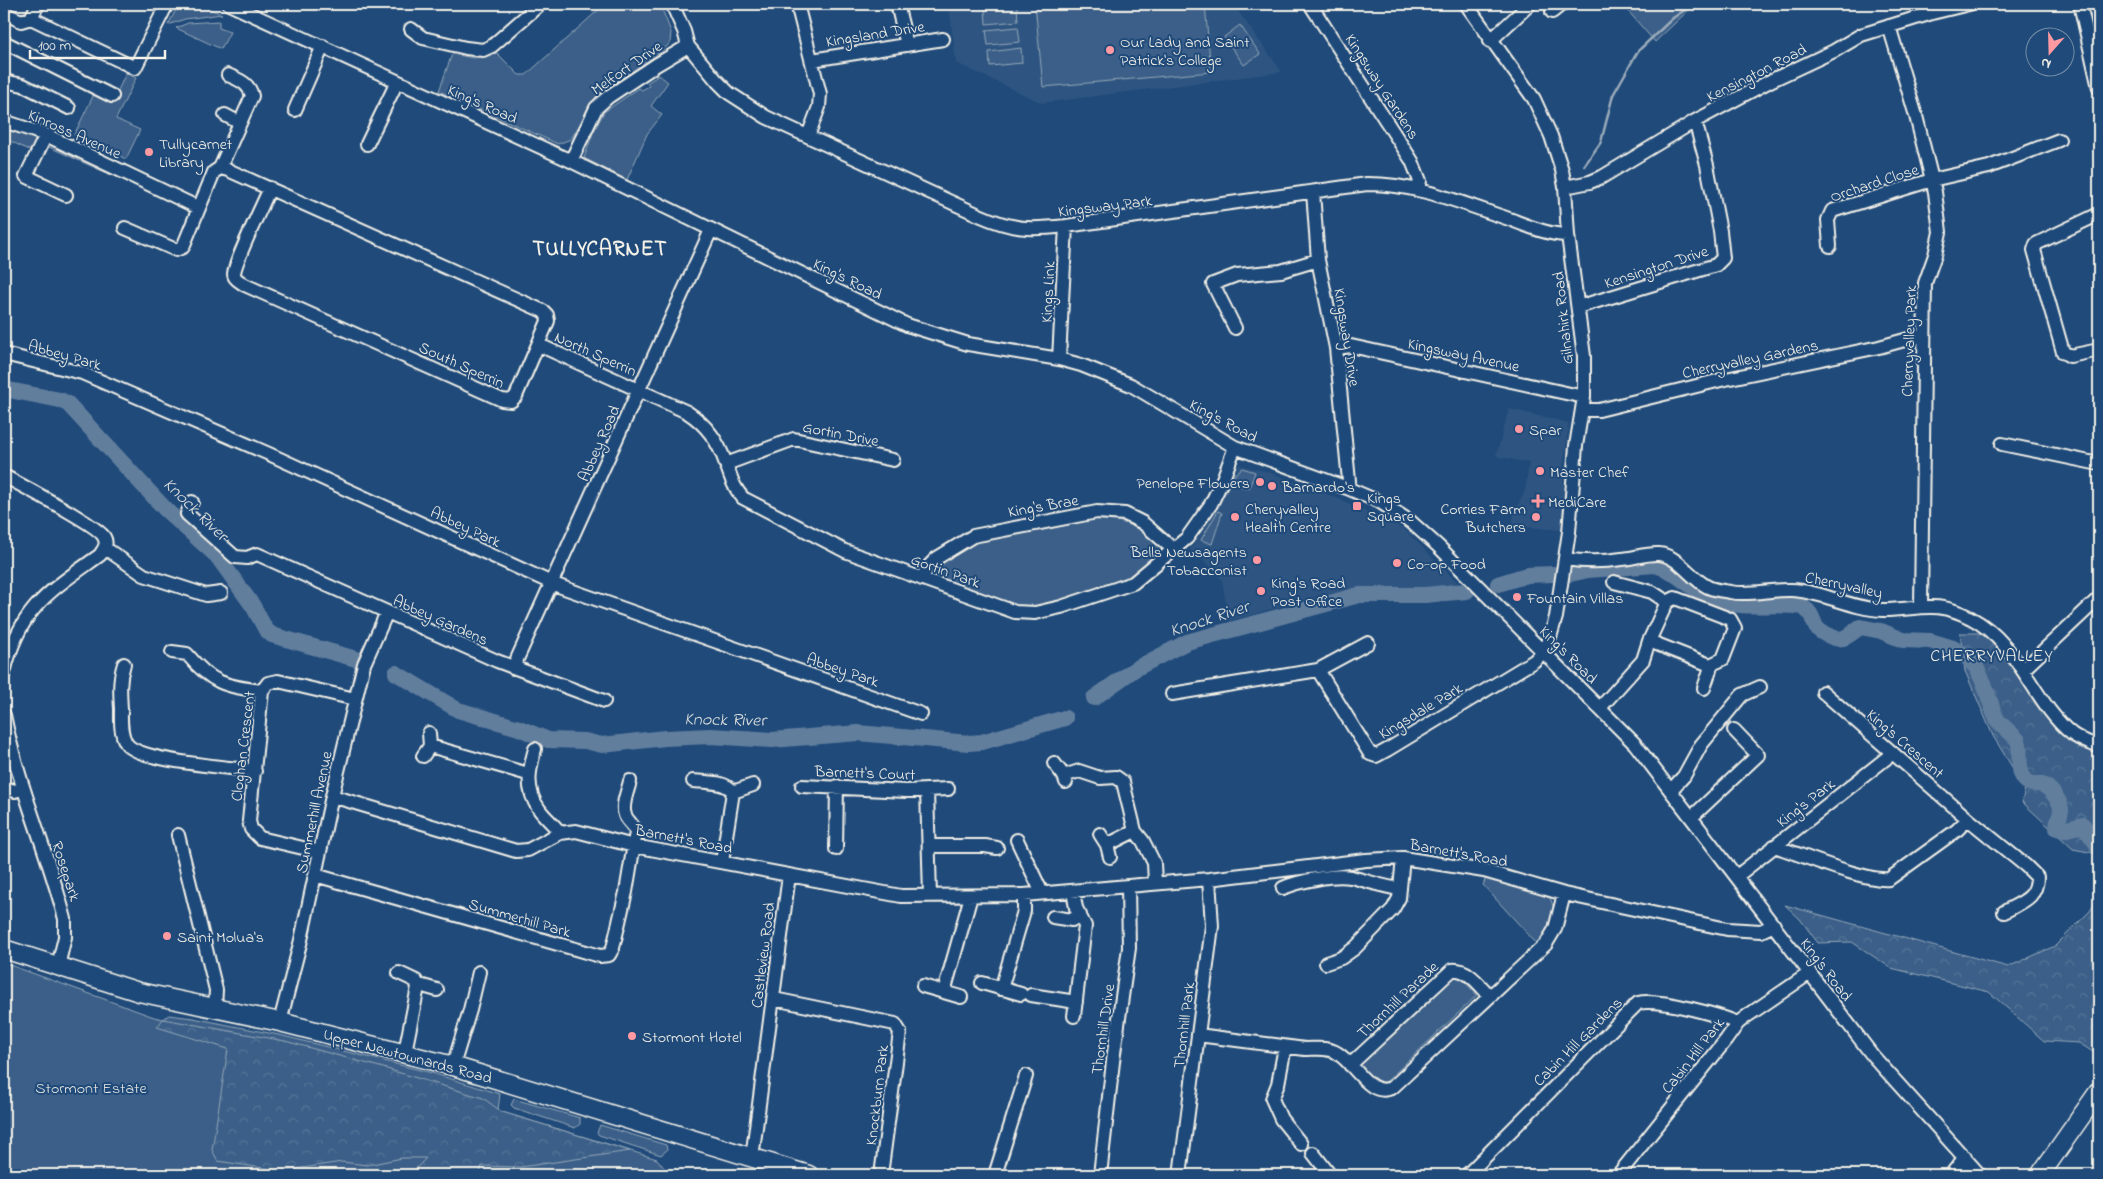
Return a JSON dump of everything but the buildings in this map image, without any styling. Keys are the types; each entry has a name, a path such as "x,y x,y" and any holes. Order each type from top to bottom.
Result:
{"highway":[{"name":"Upper Newtownards Road","path":"4,949 124,988 405,1052 809,1175"},
{"path":"2040,1175 2099,1091"}],"street":[{"path":"31,18 38,4"},
{"path":"4,13 21,20 31,18 135,68 167,4"},
{"name":"King's Road","path":"229,4 571,161 918,330 968,344 1059,359 1099,372 1131,386 1235,447 1380,502 1411,522 1438,546 1635,744 1873,1056 1912,1102 1980,1175"},
{"path":"411,29 423,38 483,50 492,46 540,4"},
{"name":"Melfort Drive","path":"571,161 596,108 656,65 688,46 684,30 672,4"},
{"path":"797,4 820,94 819,107 808,136"},
{"path":"897,4 907,44"},
{"name":"Kingsway Gardens","path":"1310,4 1412,161 1420,181 1418,188"},
{"name":"Gilnahirk Road","path":"1466,4 1490,40 1523,83 1544,118 1558,155 1565,187 1568,236 1584,356 1583,404 1576,446 1572,504 1565,560 1554,628 1543,652"},
{"path":"1490,40 1530,4"},
{"name":"Kensington Road","path":"1565,187 1590,182 1602,177 1695,121 1772,80 1834,51 1861,35 1969,4"},
{"path":"2080,4 2099,88"},
{"name":"Cherryvalley Park","path":"1889,26 1916,116 1932,180 1940,232 1935,255 1925,283 1921,606"},
{"name":"Kingsland Drive","path":"812,60 943,39"},
{"path":"4,42 112,96"},
{"path":"295,110 323,46"},
{"name":"Kingsway Park","path":"688,46 716,81 729,93 766,116 1001,225 1028,229 1066,226 1367,184 1390,184 1418,188 1531,227 1568,236"},
{"path":"125,228 176,250 183,247 214,172 220,168 252,96 245,83 228,75"},
{"path":"4,81 23,85 69,108"},
{"path":"367,144 396,82"},
{"path":"225,115 240,123"},
{"name":"Kinross Avenue","path":"4,121 46,135 199,208"},
{"name":"Kensington Drive","path":"1578,307 1721,262 1723,255 1720,231 1707,165 1695,121"},
{"path":"46,135 26,176 66,195"},
{"path":"1932,180 1989,167 2059,140"},
{"name":"South Sperrin","path":"220,168 270,188 542,310 547,315 548,321 540,345 516,396 511,401 502,400 245,285 236,279 234,274 270,188"},
{"name":"Orchard Close","path":"1830,246 1828,220 1832,211 1932,180"},
{"name":"Kingsway Drive","path":"1313,192 1318,260 1336,348 1345,429 1349,481 1347,488"},
{"path":"2099,214 2036,244 2034,250 2063,352 2070,356 2099,350"},
{"name":"Kings Link","path":"1059,359 1066,226"},
{"name":"Abbey Road","path":"513,668 711,230"},
{"path":"1236,328 1213,284 1237,275 1282,271 1318,260"},
{"name":"Cherryvalley Gardens","path":"1583,404 1599,410 1721,380 1879,347 1923,335"},
{"name":"North Sperrin","path":"540,345 639,390"},
{"name":"Kingsway Avenue","path":"1336,348 1352,346 1583,404"},
{"name":"Abbey Park","path":"4,354 82,373 260,450 552,583 921,714"},
{"name":"Gortin Park","path":"639,390 686,412 700,421 715,438 734,489 742,498 845,550 1015,612 1035,613 1098,596 1133,583 1186,540 1211,504 1235,447"},
{"name":"Gortin Drive","path":"726,464 794,440 893,460"},
{"path":"2002,444 2099,464"},
{"path":"4,476 58,506 104,535 105,548 100,555 35,605 20,626 12,643 4,673"},
{"name":"Abbey Gardens","path":"192,502 187,514 235,557 247,558 257,554 513,668 604,701"},
{"name":"King's Brae","path":"922,578 927,568 937,558 973,536 1097,512 1125,514 1143,523 1174,550"},
{"path":"105,548 144,575 206,595 221,593"},
{"name":"Cherryvalley","path":"1565,560 1611,560 1662,554 1673,559 1709,588 1733,593 1792,590 1866,608 1884,610 1921,606 1952,609 1973,618 2002,644 2024,669 2052,713 2073,735 2099,747"},
{"path":"1614,582 1652,592 1667,602"},
{"path":"1600,708 1643,660 1650,641 1667,602 1675,598 1723,616 1734,623 1735,628 1723,659 1716,664 1710,665 1650,641"},
{"path":"2024,669 2099,598"},
{"name":"Summerhill Avenue","path":"280,1022 302,940 332,796 364,664 387,612"},
{"path":"1554,628 1555,663"},
{"path":"1172,694 1318,670 1368,644"},
{"path":"172,652 187,654 209,677 231,687 262,691"},
{"name":"Kingsdale Park","path":"1318,670 1370,754 1376,756 1534,661 1543,652"},
{"path":"124,664 120,676 122,733 126,744 135,752 157,758 254,770"},
{"path":"1704,688 1710,665"},
{"name":"Cloghan Crescent","path":"320,852 260,838 251,829 249,821 262,691 268,683 278,681 355,699"},
{"path":"1671,790 1684,776 1701,745 1742,695 1760,687"},
{"name":"King's Crescent","path":"1823,692 2037,877 2037,887 2033,895 2004,912"},
{"name":"Rosepark","path":"4,715 23,788 65,919 65,937 58,966"},
{"path":"1692,817 1758,754 1734,730"},
{"path":"429,733 427,751 528,774"},
{"path":"535,749 528,774 535,802 539,810 560,833"},
{"name":"King's Park","path":"1737,876 1893,753"},
{"path":"1054,763 1065,779 1078,771 1100,778 1116,777 1123,782 1135,831 1143,841 1154,863 1155,884"},
{"name":"Summerhill Park","path":"315,875 600,956 609,955 614,948 636,832 634,825 625,816 623,808 630,781"},
{"path":"693,781 723,784 733,792 722,862"},
{"path":"733,792 753,786"},
{"name":"Barnett's Court","path":"802,786 948,790"},
{"path":"836,786 837,844 851,840"},
{"path":"4,788 15,791 23,788"},
{"name":"Barnett's Court","path":"927,790 930,896"},
{"name":"Barnett's Road","path":"332,796 516,851 528,850 560,833 576,831 634,846 901,896 1024,895 1209,879 1366,860 1403,858 1487,871 1564,894 1727,929 1760,931 1774,925"},
{"path":"1774,846 1879,880 1888,879 1957,830 1968,819"},
{"path":"1100,834 1109,851 1135,831"},
{"path":"178,835 216,990 215,1008"},
{"path":"1017,840 1042,893"},
{"path":"930,846 989,843"},
{"path":"1326,963 1341,958 1355,948 1393,910 1400,898 1403,858"},
{"name":"Castleview Road","path":"752,1158 789,875"},
{"path":"1283,888 1304,881 1351,877 1384,887 1400,889"},
{"name":"Thornhill Park","path":"1180,1175 1212,926 1209,879"},
{"name":"Thornhill Drive","path":"1100,1175 1114,1053 1129,948 1128,886"},
{"path":"1073,891 1076,908 1085,926 1074,1016"},
{"path":"1198,1036 1305,1049 1322,1048 1334,1051 1373,1088 1386,1091 1393,1087 1546,944 1556,930 1564,894"},
{"path":"1001,988 1024,911 1024,895"},
{"path":"944,992 971,896"},
{"path":"1053,917 1072,920 1080,915"},
{"name":"Thornhill Parade","path":"1350,1065 1452,970 1459,969 1465,971 1490,996"},
{"path":"453,1066 479,972"},
{"path":"399,973 416,981 418,987 405,1052"},
{"name":"Cabin Hill Park","path":"1618,1175 1738,1023 1810,973"},
{"path":"982,983 1026,994 1076,1002"},
{"path":"418,987 424,986 437,990"},
{"path":"923,986 961,997"},
{"name":"Knockburn Park","path":"774,999 895,1024 900,1032 881,1175"},
{"name":"Cabin Hill Gardens","path":"1467,1175 1638,1003 1646,1001 1661,1003 1738,1023"},
{"path":"1285,1047 1278,1084 1272,1099 1281,1119 1301,1144"},
{"path":"994,1175 1026,1076"},
{"path":"1313,1153 1330,1175"},
{"path":"1951,1175 1964,1157"}],"shaded area":[{"name":"Our Lady and Saint Patrick's College","path":"949,4 1233,4 1282,72 1042,103 956,63"},
{"path":"1509,409 1569,423 1563,469 1565,500 1562,530 1512,526 1514,513 1525,491 1529,463 1496,456"},
{"path":"1239,465 1268,472 1342,500 1404,529 1463,588 1461,590 1424,592 1358,589 1315,597 1229,621 1222,580 1210,566 1190,550 1220,504 1233,473"}],"green space":[{"path":"179,4 198,4 222,14 185,19 168,25"},
{"path":"605,4 660,4 671,32 670,43 662,51 597,95 571,139 558,144 439,91 452,54 474,58 497,53 519,75 526,75"},
{"path":"1035,4 1205,4 1211,72 1043,87"},
{"path":"1622,4 1695,4 1655,42"},
{"path":"1017,6 1018,21 986,24 985,9"},
{"path":"219,21 219,28 230,32 221,49 176,28 188,23"},
{"path":"1240,25 1260,54 1244,65 1224,37"},
{"path":"1018,27 1020,42 988,45 986,30"},
{"path":"1021,48 1022,63 990,66 989,52"},
{"path":"126,73 136,78 116,119 140,130 126,159 74,135 96,90 114,99"},
{"path":"659,75 668,82 651,106 662,115 647,134 627,180 584,158 593,133 604,112 639,88 642,90 649,86 647,83"},
{"path":"4,130 28,135 38,142 33,152 4,138"},
{"path":"47,146 57,146 112,172 111,175"},
{"path":"1242,468 1255,472 1249,489 1231,483 1235,474"},
{"path":"1218,511 1222,513 1212,544 1201,540"},
{"path":"1103,517 1129,525 1147,534 1160,546 1163,553 1127,581 1041,608 1010,606 929,577 946,559 973,542"},
{"path":"1960,633 1982,633 2006,658 2057,725 2083,746 2099,755 2099,854 2073,849 2022,802 2025,788 1993,736 1965,671"},
{"path":"1486,878 1530,890 1550,898 1553,915 1549,927 1540,942 1536,943 1483,885"},
{"path":"2099,897 2099,1056 2079,1043 2044,1041 1989,992 1891,968 1852,942 1818,943 1800,919 1785,905 2008,967 2055,946 2090,911"},
{"name":"Stormont Estate","path":"4,963 154,1017 163,1019 169,1015 193,1018 279,1035 432,1073 500,1094 498,1110 502,1112 657,1159 666,1170 663,1175 4,1175"},
{"path":"1454,977 1461,978 1477,995 1382,1084 1375,1082 1361,1071 1362,1062"},
{"path":"163,1019 285,1041 387,1069 483,1098 502,1112 630,1151 521,1167 482,1166 479,1175 410,1175 426,1158 402,1158 367,1165 342,1162 282,1171 218,1161 212,1150 228,1049 157,1027"},
{"path":"514,1099 580,1118 580,1124 575,1128 514,1108 511,1105"},
{"path":"600,1125 666,1145 667,1150 661,1155 599,1135 597,1133"}],"waterway":[{"path":"1584,166 1601,142 1613,95 1638,51 1673,18 1693,4"},
{"name":"Knock River","path":"4,389 60,400 68,404 166,510 217,556 253,606 266,630 272,635 356,659"},
{"name":"Knock River","path":"1570,574 1588,570 1655,565 1672,572 1701,593 1718,601 1750,606 1782,605 1803,607 1810,614 1816,627 1831,637 1844,638 1860,627 1881,631 1903,640 1930,641 1953,648 1964,654 1976,667 1998,721 2018,740 2020,770 2024,779 2030,783 2045,786 2057,799 2061,809 2057,828 2063,830 2083,825 2099,847"},
{"name":"Knock River","path":"1498,584 1527,575 1553,574"},
{"name":"Knock River","path":"1094,698 1135,669 1187,642 1359,595 1425,595 1467,591"},
{"name":"Knock River","path":"396,673 458,710 519,728 548,740 585,741 602,745 665,738 711,736 772,740 858,733 969,743 982,742 1065,718"}],"place":[{"name":"Our Lady and Saint Patrick's College","path":"1110,50"},
{"name":"Tullycarnet Library","path":"149,152"},
{"name":"Spar","path":"1519,429"},
{"name":"Master Chef","path":"1540,471"},
{"name":"Penelope Flowers","path":"1260,482"},
{"name":"Barnardo's","path":"1272,486"},
{"name":"MediCare","path":"1538,501"},
{"name":"Kings Square","path":"1357,506"},
{"name":"Cheryvalley Health Centre","path":"1235,517"},
{"name":"Corries Farm Butchers","path":"1536,517"},
{"name":"Bells Newsagents Tobacconist","path":"1257,560"},
{"name":"Co-op Food","path":"1397,563"},
{"name":"King's Road Post Office","path":"1261,591"},
{"name":"Fountain Villas","path":"1517,597"},
{"name":"Saint Molua's","path":"167,936"},
{"name":"Stormont Hotel","path":"632,1036"}],"district":[{"name":"TULLYCARNET","path":"600,248"},
{"name":"CHERRYVALLEY","path":"1992,655"}]}
